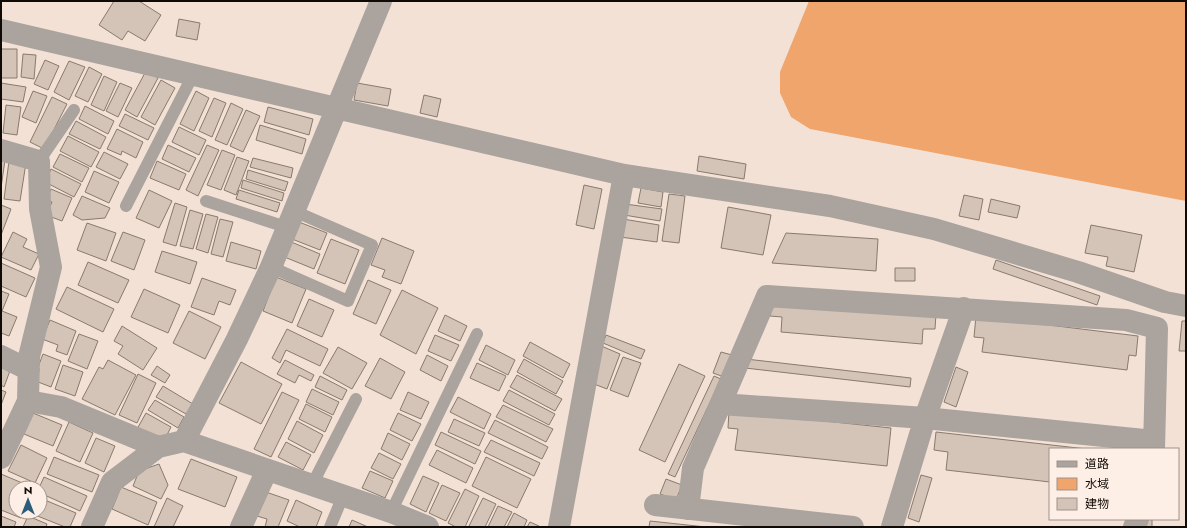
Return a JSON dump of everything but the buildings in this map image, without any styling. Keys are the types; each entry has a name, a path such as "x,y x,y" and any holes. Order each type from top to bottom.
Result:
{"street":[{"path":"184,441 237,339 271,267 290,219 338,109 381,1"},
{"path":"1,30 624,175 830,206 934,229 1078,272 1165,302 1186,306"},
{"path":"1,150 39,161 40,209 51,267 29,357 28,401 1,458"},
{"path":"559,527 624,175"},
{"path":"688,509 693,468 767,296 1126,320 1157,328 1154,445 926,418 721,404"},
{"path":"892,527 926,418 964,308"},
{"path":"1,356 29,370"},
{"path":"28,401 61,407 158,447"},
{"path":"92,527 112,482 158,447 184,441 391,512 428,527"},
{"path":"241,527 268,470"},
{"path":"655,505 853,527"}],"lane":[{"path":"126,206 193,75"},
{"path":"39,161 74,110"},
{"path":"206,201 290,219 372,245 348,301 271,267"},
{"path":"391,512 477,334"},
{"path":"312,485 356,399"},
{"path":"330,527 343,496"}],"water":[{"path":"809,1 1186,1 1186,201 810,129 791,117 780,93 780,72"}]}
